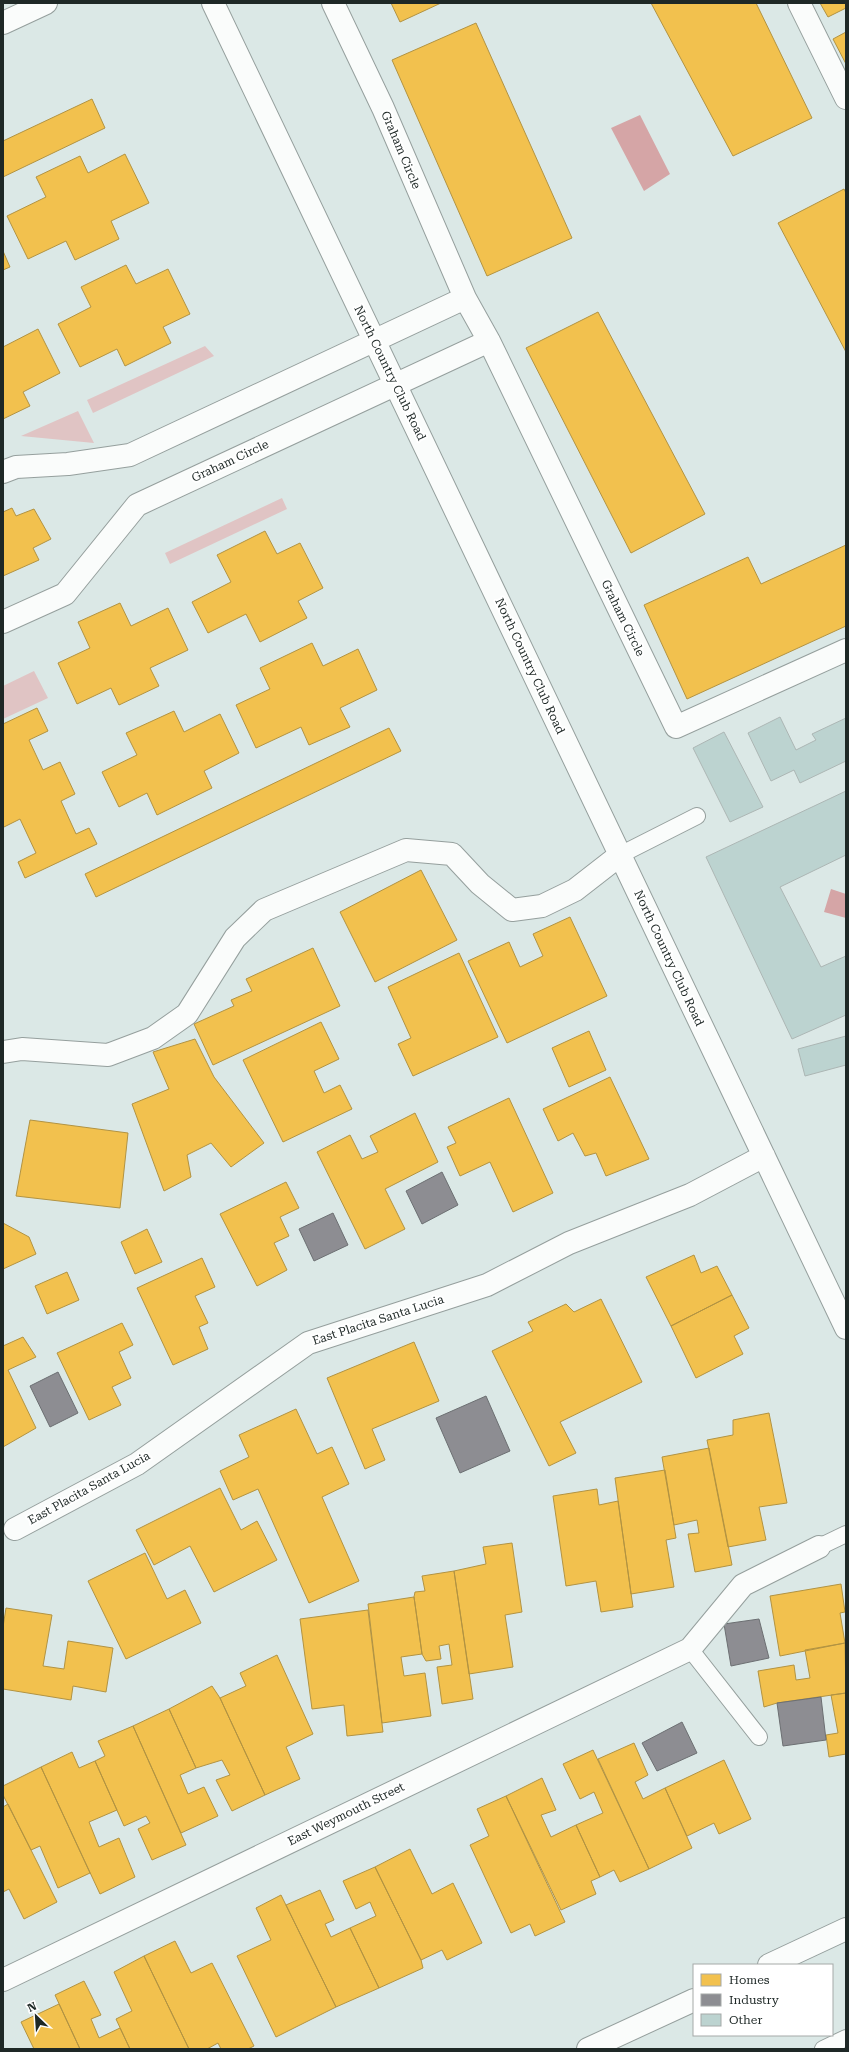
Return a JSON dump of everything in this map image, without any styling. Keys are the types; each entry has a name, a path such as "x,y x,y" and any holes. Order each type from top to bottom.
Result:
{"street":[{"path":"3,23 46,3"},
{"name":"North Country Club Road","path":"213,3 846,1328"},
{"name":"Graham Circle","path":"333,3 383,108 465,298 489,341 676,727 846,650"},
{"path":"800,3 846,98"},
{"path":"3,472 16,466 68,464 130,455 465,298"},
{"name":"Graham Circle","path":"3,622 65,594 137,505 489,341"},
{"path":"3,1052 22,1049 108,1055 153,1038 187,1014 235,938 264,910 406,850 452,854 480,884 512,910 542,906 575,890 620,855"},
{"name":"East Placita Santa Lucia","path":"15,1529 137,1464 308,1343 487,1285 569,1243 690,1194 764,1156"},
{"name":"East Weymouth Street","path":"3,1980 690,1649 743,1585 819,1547"},
{"path":"771,1964 846,1929"},
{"path":"808,1947 846,1942"},
{"path":"588,2049 693,2000"}],"lane":[{"path":"620,855 697,816"},
{"name":"East Weymouth Street","path":"819,1547 846,1534"},
{"path":"690,1649 759,1737"},
{"path":"823,2049 846,2038"}],"shaded area":[{"path":"640,115 670,174 644,191 611,128"},
{"path":"205,346 214,356 93,413 87,400"},
{"path":"78,411 94,443 21,436"},
{"path":"282,498 287,509 170,564 165,553"},
{"path":"34,671 48,698 3,719 3,686"},
{"path":"831,889 846,894 846,918 824,912"}],"building: Homes":[{"path":"391,3 441,3 400,22"},
{"path":"651,3 756,3 812,118 733,156"},
{"path":"820,3 846,3 846,8 828,17"},
{"path":"476,23 572,238 487,276 392,60"},
{"path":"846,32 846,64 833,39"},
{"path":"92,99 105,128 3,177 3,141"},
{"path":"125,154 149,203 111,221 119,239 75,260 66,241 28,259 7,216 46,197 36,177 80,156 88,173"},
{"path":"844,189 846,193 846,352 778,223"},
{"path":"3,251 10,267 3,270"},
{"path":"126,265 136,284 168,269 190,314 163,327 171,343 125,366 117,349 80,367 58,324 91,307 81,287"},
{"path":"598,312 705,514 631,553 526,348"},
{"path":"38,329 60,373 23,392 30,406 3,419 3,347"},
{"path":"12,508 16,516 34,509 51,539 33,548 39,560 3,576 3,512"},
{"path":"265,531 277,554 300,543 323,588 298,601 307,618 260,642 246,614 208,633 192,602 231,582 217,555"},
{"path":"846,545 846,626 687,699 644,605 748,557 761,584"},
{"path":"120,603 131,626 168,608 188,650 150,668 159,686 119,705 111,688 77,704 58,663 90,648 78,622"},
{"path":"312,643 323,666 358,649 377,690 340,708 350,727 309,745 301,727 256,748 236,705 270,689 260,668"},
{"path":"37,708 48,731 29,740 43,770 60,762 75,794 61,801 76,834 89,828 97,844 25,878 18,862 36,853 20,819 4,827 3,825 3,724"},
{"path":"174,711 184,732 220,714 239,753 204,771 212,788 157,815 147,793 119,807 102,772 137,755 126,733"},
{"path":"389,728 401,751 96,897 85,874"},
{"path":"421,870 457,940 375,982 340,912"},
{"path":"570,917 607,996 507,1043 468,961 509,942 520,967 543,956 533,934"},
{"path":"313,948 340,1006 213,1065 194,1024 234,1006 231,1000 252,991 246,979"},
{"path":"459,953 498,1037 413,1076 398,1044 411,1038 388,987"},
{"path":"321,1022 339,1059 314,1071 324,1093 340,1085 352,1109 283,1142 243,1060"},
{"path":"589,1031 606,1070 569,1087 552,1048"},
{"path":"195,1039 214,1077 264,1143 231,1167 211,1143 187,1155 191,1177 164,1191 132,1104 169,1089 153,1052"},
{"path":"610,1077 649,1159 606,1176 596,1153 585,1156 573,1133 558,1141 543,1109"},
{"path":"509,1098 553,1193 513,1212 490,1162 460,1176 447,1147 456,1143 448,1127"},
{"path":"415,1113 438,1162 385,1189 405,1229 365,1249 317,1152 350,1135 362,1159 378,1152 370,1136"},
{"path":"30,1120 128,1133 120,1208 16,1196"},
{"path":"286,1182 299,1208 280,1217 289,1236 274,1243 287,1270 257,1286 220,1214"},
{"path":"3,1223 29,1237 36,1254 3,1269"},
{"path":"147,1229 162,1262 135,1274 121,1242"},
{"path":"694,1255 701,1273 717,1266 732,1295 671,1326 646,1277"},
{"path":"202,1258 215,1287 195,1296 208,1323 199,1327 208,1349 173,1365 137,1288"},
{"path":"67,1272 79,1300 47,1314 35,1286"},
{"path":"732,1295 749,1328 734,1336 743,1354 696,1378 671,1326"},
{"path":"601,1299 642,1382 560,1422 576,1453 549,1466 492,1351 533,1331 528,1322 566,1304 574,1312"},
{"path":"122,1323 133,1345 119,1352 131,1378 112,1387 121,1405 89,1420 57,1353"},
{"path":"23,1337 36,1357 8,1370 36,1428 3,1447 3,1346"},
{"path":"414,1342 439,1401 372,1429 385,1460 365,1469 327,1378"},
{"path":"296,1409 317,1454 332,1447 349,1484 322,1497 359,1581 309,1603 258,1489 233,1500 220,1471 249,1457 239,1435"},
{"path":"769,1413 787,1503 759,1507 766,1540 728,1547 707,1440 733,1435 733,1420"},
{"path":"709,1448 732,1565 695,1572 688,1534 699,1533 697,1520 674,1525 662,1457"},
{"path":"665,1470 676,1538 666,1540 674,1587 631,1594 615,1478"},
{"path":"220,1488 241,1530 257,1521 277,1560 214,1592 190,1546 154,1565 136,1530"},
{"path":"597,1489 599,1505 618,1501 633,1607 601,1612 596,1581 566,1586 553,1496"},
{"path":"512,1543 522,1612 505,1615 513,1667 469,1674 454,1571 486,1564 483,1547"},
{"path":"145,1553 167,1599 185,1590 201,1623 126,1659 88,1581"},
{"path":"454,1571 473,1699 442,1704 437,1667 452,1665 449,1644 439,1646 441,1659 426,1661 422,1654 414,1597 415,1592 425,1591 422,1576"},
{"path":"841,1584 845,1612 840,1613 845,1643 780,1656 770,1596"},
{"path":"414,1597 422,1654 401,1657 404,1676 425,1673 431,1716 382,1723 368,1604"},
{"path":"6,1608 52,1615 43,1666 64,1669 68,1641 113,1648 106,1692 73,1686 71,1700 3,1689 3,1627"},
{"path":"368,1610 383,1732 347,1736 344,1705 312,1709 300,1619"},
{"path":"845,1643 846,1693 777,1703 764,1707 758,1671 794,1665 796,1680 810,1678 805,1650"},
{"path":"277,1655 313,1734 286,1747 300,1779 265,1795 220,1698 246,1686 240,1673"},
{"path":"212,1686 220,1698 265,1795 232,1811 216,1780 230,1775 222,1760 196,1768 169,1709"},
{"path":"846,1693 846,1754 829,1757 826,1735 838,1733 831,1695"},
{"path":"169,1709 196,1768 180,1775 188,1794 204,1787 218,1816 181,1833 133,1726"},
{"path":"133,1726 186,1845 152,1860 138,1829 150,1823 146,1816 124,1826 95,1761 105,1756 98,1741"},
{"path":"634,1743 648,1775 635,1782 643,1799 665,1788 692,1848 649,1869 598,1759"},
{"path":"593,1750 649,1869 620,1882 614,1870 600,1877 576,1825 603,1813 594,1792 580,1799 563,1764"},
{"path":"72,1752 79,1768 95,1761 117,1810 89,1822 99,1847 119,1838 135,1877 100,1894 41,1767"},
{"path":"724,1760 751,1819 719,1834 714,1823 687,1836 665,1788"},
{"path":"41,1767 90,1873 58,1888 40,1846 31,1850 3,1795 3,1786"},
{"path":"542,1778 556,1810 541,1815 551,1837 576,1825 600,1877 591,1881 596,1894 561,1910 506,1796"},
{"path":"506,1796 565,1922 535,1936 530,1924 511,1933 470,1845 489,1836 477,1809"},
{"path":"8,1804 57,1902 24,1919 9,1889 3,1892 3,1807"},
{"path":"410,1849 432,1894 453,1883 482,1943 447,1960 442,1950 421,1960 375,1867"},
{"path":"375,1867 421,1960 423,1968 379,1988 350,1928 376,1916 370,1902 356,1909 343,1881"},
{"path":"320,1890 334,1920 325,1924 331,1937 350,1928 379,1988 336,2007 286,1905"},
{"path":"281,1895 336,2007 276,2037 237,1956 271,1940 256,1908"},
{"path":"175,1941 191,1973 212,1963 254,2046 248,2049 221,2049 218,2043 207,2049 189,2049 144,1956"},
{"path":"144,1956 189,2049 130,2049 116,2019 132,2011 114,1972"},
{"path":"84,1981 101,2015 91,2019 99,2038 120,2028 130,2049 80,2049 55,1995"},
{"path":"59,2004 80,2049 34,2049 21,2022"}],"building: Industry":[{"path":"442,1172 458,1205 422,1224 406,1191"},
{"path":"333,1213 348,1245 314,1261 299,1229"},
{"path":"58,1372 78,1413 50,1427 30,1386"},
{"path":"486,1396 510,1451 460,1473 436,1418"},
{"path":"759,1619 769,1658 731,1666 724,1624"},
{"path":"821,1697 826,1740 783,1746 777,1703"},
{"path":"682,1722 697,1753 657,1771 642,1743"}],"building: Other":[{"path":"780,717 796,750 816,740 812,734 846,718 846,761 800,783 794,770 771,781 748,733"},
{"path":"724,732 763,807 730,822 693,748"},
{"path":"846,791 846,855 780,887 821,967 846,956 846,1015 792,1039 706,857"},
{"path":"846,1036 846,1065 805,1076 798,1049"}]}
